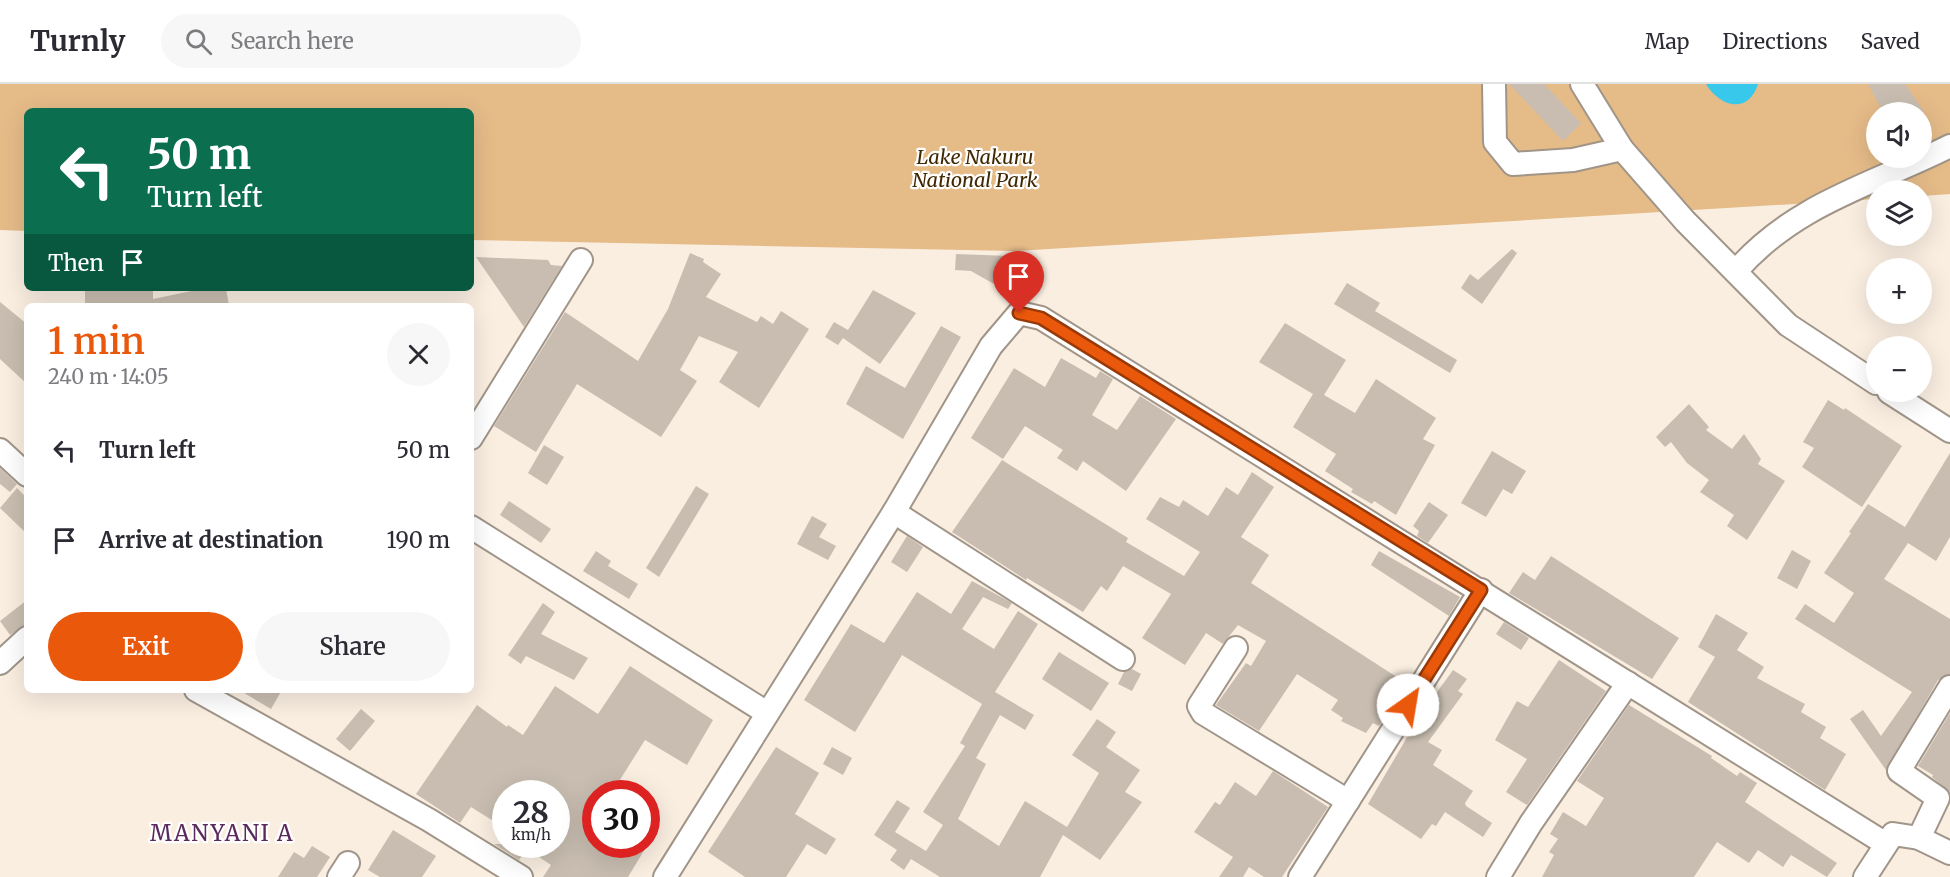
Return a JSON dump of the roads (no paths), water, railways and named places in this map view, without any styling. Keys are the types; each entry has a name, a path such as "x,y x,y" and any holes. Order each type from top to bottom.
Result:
{"street":[{"path":"1494,84 1495,142 1513,164 1574,160 1622,149"},
{"path":"1582,84 1622,149 1685,221 1737,270 1788,325 1866,376"},
{"path":"1737,270 1759,244 1822,202 1950,146"},
{"path":"474,433 581,260"},
{"path":"665,877 894,512 991,346 1019,313 1041,318 1886,844"},
{"path":"1905,402 1950,431"},
{"path":"0,450 24,472"},
{"path":"894,512 1124,659"},
{"path":"474,529 767,713"},
{"path":"1300,877 1481,590"},
{"path":"0,663 24,641"},
{"path":"1236,648 1199,706 1203,713 1348,801"},
{"path":"1498,877 1531,823 1628,683"},
{"path":"1919,838 1933,806 1899,771 1950,687"},
{"path":"201,693 429,820 521,877"},
{"path":"1865,877 1893,834 1919,838 1950,853"}],"water":[{"path":"1706,84 1758,84 1748,100 1741,104 1734,104 1719,98"}],"district":[{"name":"MANYANI A","path":"222,833"}],"park label":[{"name":"Lake Nakuru National Park","path":"975,168"}]}
